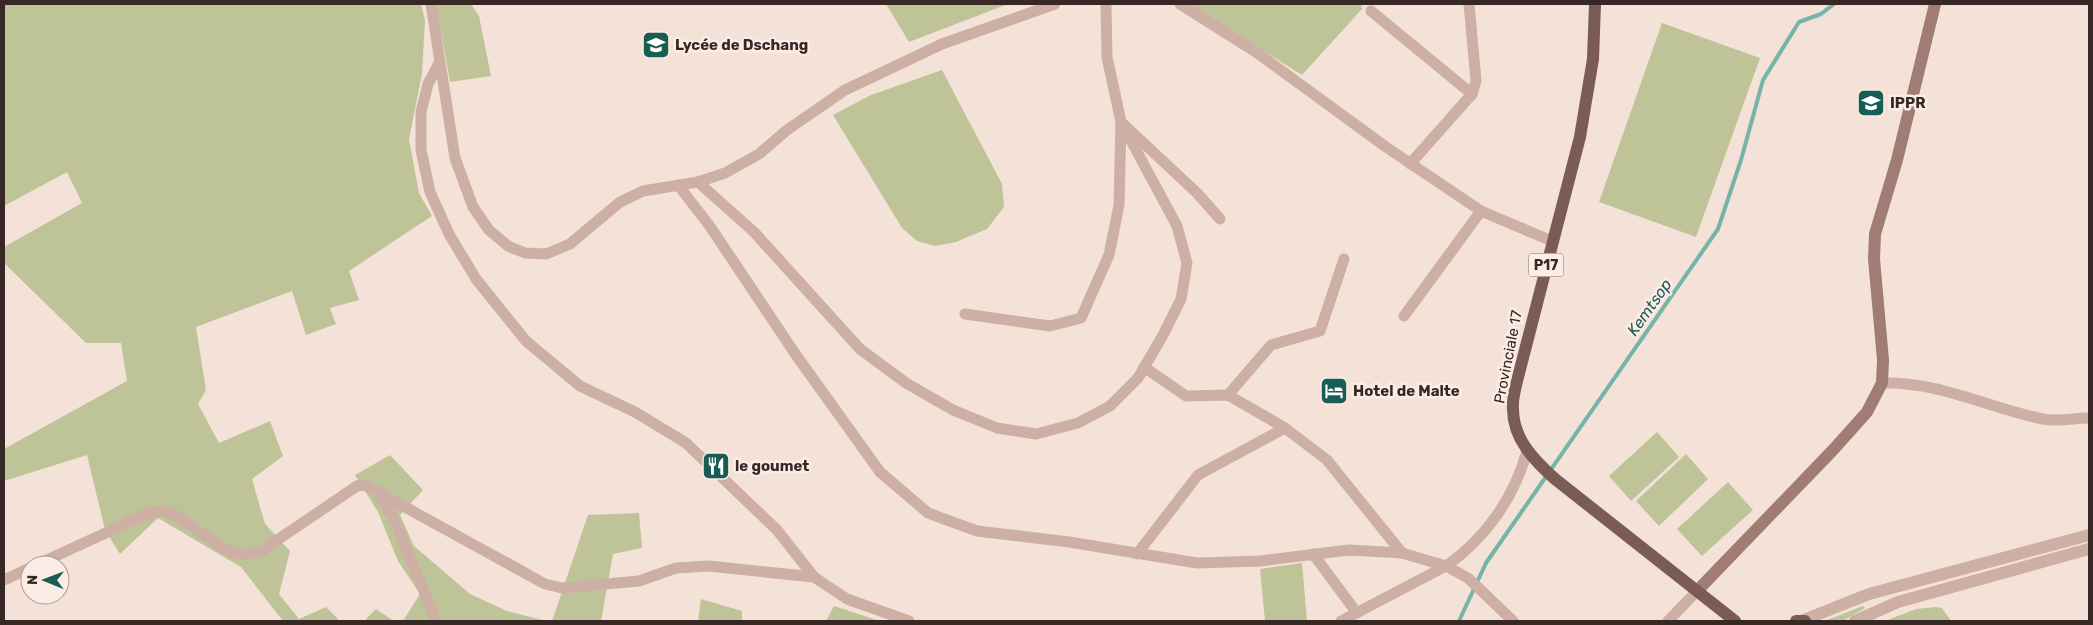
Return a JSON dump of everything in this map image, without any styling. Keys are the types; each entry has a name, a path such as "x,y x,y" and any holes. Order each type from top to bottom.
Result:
{"main road":[{"name":"Provinciale 17","path":"1595,4 1593,60 1580,137 1519,372 1512,409 1517,430 1527,451 1540,465 1555,479 1735,621"},
{"path":"1697,591 1833,450 1866,412 1882,383 1883,360 1874,260 1875,234 1897,160 1935,4"},
{"path":"1796,621 1803,621"}],"street":[{"path":"432,4 439,63 455,158 473,207 489,230 508,246 525,253 546,254 570,244 620,202 644,191 698,182 725,173 759,154 787,130 845,90 942,44 1055,4"},
{"path":"965,314 1050,326 1081,318 1109,255 1119,205 1121,122 1108,57 1106,4"},
{"path":"1180,4 1256,52 1410,164 1481,211 1552,241"},
{"path":"1410,164 1472,94 1476,81 1469,4"},
{"path":"1371,11 1472,94"},
{"path":"439,63 428,84 421,112 421,150 430,192 450,234 476,279 526,341 580,386 635,412 686,443 777,530 814,577 847,599 909,621"},
{"path":"698,182 754,232 860,349 906,383 953,410 997,428 1036,434 1078,423 1110,406 1138,378 1181,299 1187,263 1178,226 1121,122"},
{"path":"1121,122 1197,193 1220,219"},
{"path":"678,185 709,225 796,355 880,472 928,513 977,531 1197,563 1260,561 1350,550 1402,553 1446,566 1468,578 1512,621"},
{"path":"1404,316 1481,211"},
{"path":"1228,395 1271,345 1320,331 1344,259"},
{"path":"1144,367 1186,396 1228,395 1284,428 1327,460 1402,553"},
{"path":"1882,383 1901,382 1941,390 2045,419 2089,418"},
{"path":"1137,554 1198,475 1284,428"},
{"path":"1341,621 1446,566 1466,552 1492,523 1520,476 1527,451"},
{"path":"58,555 147,514 161,510 175,515 231,552 248,554 261,551 357,486 365,485 545,584 562,588 639,581 676,568 708,566 814,577"},
{"path":"377,492 394,519 436,621"},
{"path":"1803,621 1870,594 2089,535"},
{"path":"1855,621 1898,602 2089,550"},
{"path":"1314,554 1357,613"},
{"path":"4,580 20,573"},
{"path":"1951,573 1955,588"},
{"path":"1668,621 1697,591"}],"green space":[{"path":"4,4 421,4 425,20 422,74 409,139 419,193 432,216 349,271 359,300 330,308 336,324 306,335 292,291 196,327 206,390 198,404 219,443 270,421 283,456 252,479 265,524 290,551 279,594 299,619 326,607 340,621 283,621 241,567 158,518 120,554 105,530 87,455 4,481 4,449 127,381 121,343 86,343 4,263 4,247 82,203 67,172 4,206"},
{"path":"436,4 471,4 479,16 491,76 450,82"},
{"path":"886,4 1008,4 909,42"},
{"path":"1189,4 1361,4 1362,9 1302,75"},
{"path":"1662,23 1760,58 1696,237 1599,202"},
{"path":"942,70 1002,184 1004,207 987,229 956,242 935,246 917,241 902,228 833,115 871,95"},
{"path":"1657,432 1679,457 1631,501 1609,476"},
{"path":"1686,454 1708,479 1659,526 1636,501"},
{"path":"390,455 423,490 400,515 414,546 470,594 507,611 546,621 403,621 420,594 398,561 378,512 355,475"},
{"path":"1728,482 1753,510 1702,556 1677,529"},
{"path":"639,513 642,548 613,554 601,621 552,621 588,515"},
{"path":"1302,563 1307,621 1265,621 1260,569"},
{"path":"701,599 742,611 742,621 698,621"},
{"path":"834,606 880,621 826,621"},
{"path":"1863,606 1865,608 1843,621 1827,620"},
{"path":"1942,608 1951,621 1885,621 1916,609"},
{"path":"376,609 394,621 364,621"}],"waterway":[{"name":"Kemtsop","path":"1459,621 1486,563 1718,229 1741,160 1763,80 1799,22 1821,14 1834,4"}],"place":[{"name":"Lycée de Dschang","path":"656,45"},
{"name":"IPPR","path":"1871,103"},
{"name":"Hotel de Malte","path":"1334,391"},
{"name":"le goumet","path":"716,466"}]}
